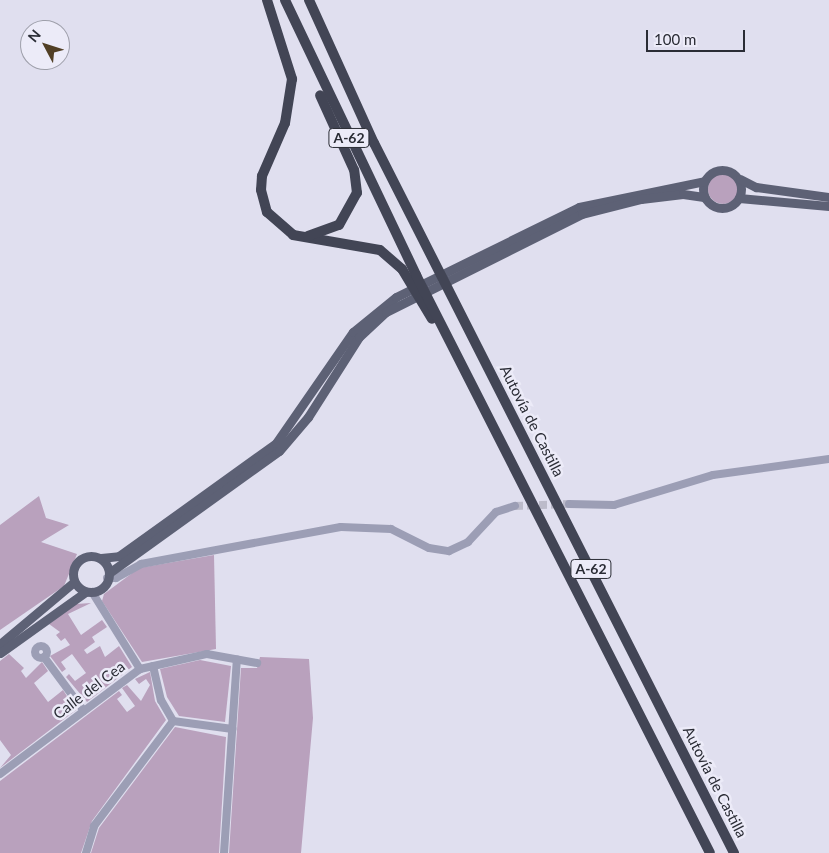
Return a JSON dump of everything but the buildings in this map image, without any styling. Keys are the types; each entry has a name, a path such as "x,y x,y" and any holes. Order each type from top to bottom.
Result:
{"highway":[{"path":"267,0 292,79 285,123 267,161 261,190 274,222 302,237 380,250 412,277"},
{"path":"281,0 358,182 354,206 343,222 330,232 302,237"},
{"name":"A-62","path":"285,0 412,277 460,364 710,853"},
{"name":"Autovía de Castilla","path":"308,0 357,109 734,853"},
{"path":"316,0 357,109"}],"main road":[{"path":"0,644 74,582 83,557 119,556 276,443 353,332 396,297 579,208 704,181 717,170 726,170 756,188 829,196"},
{"path":"739,179 740,198"},
{"path":"704,181 704,198"},
{"path":"0,653 88,592 279,451 308,417 359,337 386,312 582,214 641,199 693,194 704,198 710,204 726,208 740,198 829,206"},
{"path":"101,558 108,576"},
{"path":"74,582 88,592"}],"street":[{"path":"569,504 614,504 713,475 829,459"},
{"path":"108,576 116,578 141,564 340,527 391,529 419,545 449,551 468,542 496,512 515,506"},
{"path":"88,592 140,668"},
{"name":"Calle del Cea","path":"0,774 140,668 207,654 257,663"},
{"path":"44,657 84,711"},
{"path":"224,853 237,659"},
{"path":"153,666 161,700 174,721"},
{"path":"174,721 232,729"},
{"path":"86,853 94,826 174,721"}],"shaded area":[{"path":"723,174 729,175 737,183 737,195 729,203 723,204 717,203 709,195 708,189 709,183 717,175"},
{"path":"39,496 46,518 69,525 41,542 77,554 64,586 0,630 0,525"},
{"path":"214,555 216,649 142,662 102,601 104,594 139,568"},
{"path":"91,603 68,614 81,635 102,620 107,627 92,637 95,642 84,650 87,654 100,646 105,657 119,646 132,667 87,702 66,677 69,674 75,681 86,673 72,654 61,662 66,669 62,672 50,656 70,645 65,638 61,641 56,635 60,632 49,624 76,604"},
{"path":"9,654 24,668 21,671 26,678 42,662 48,671 34,683 48,702 63,690 76,710 0,768 11,755 0,740 0,661"},
{"path":"260,657 309,659 313,718 301,853 229,853 241,668 257,668"},
{"path":"200,660 231,666 225,722 179,716 167,697 160,669"},
{"path":"150,672 155,701 166,720 92,821 81,853 0,853 0,781 119,691 122,695 117,699 127,712 135,706 122,688 127,685 141,701 150,685 146,679 139,684 135,679"},
{"path":"175,727 226,737 219,853 91,853 99,828"}],"tunnel":[{"path":"515,506 569,504"}]}
